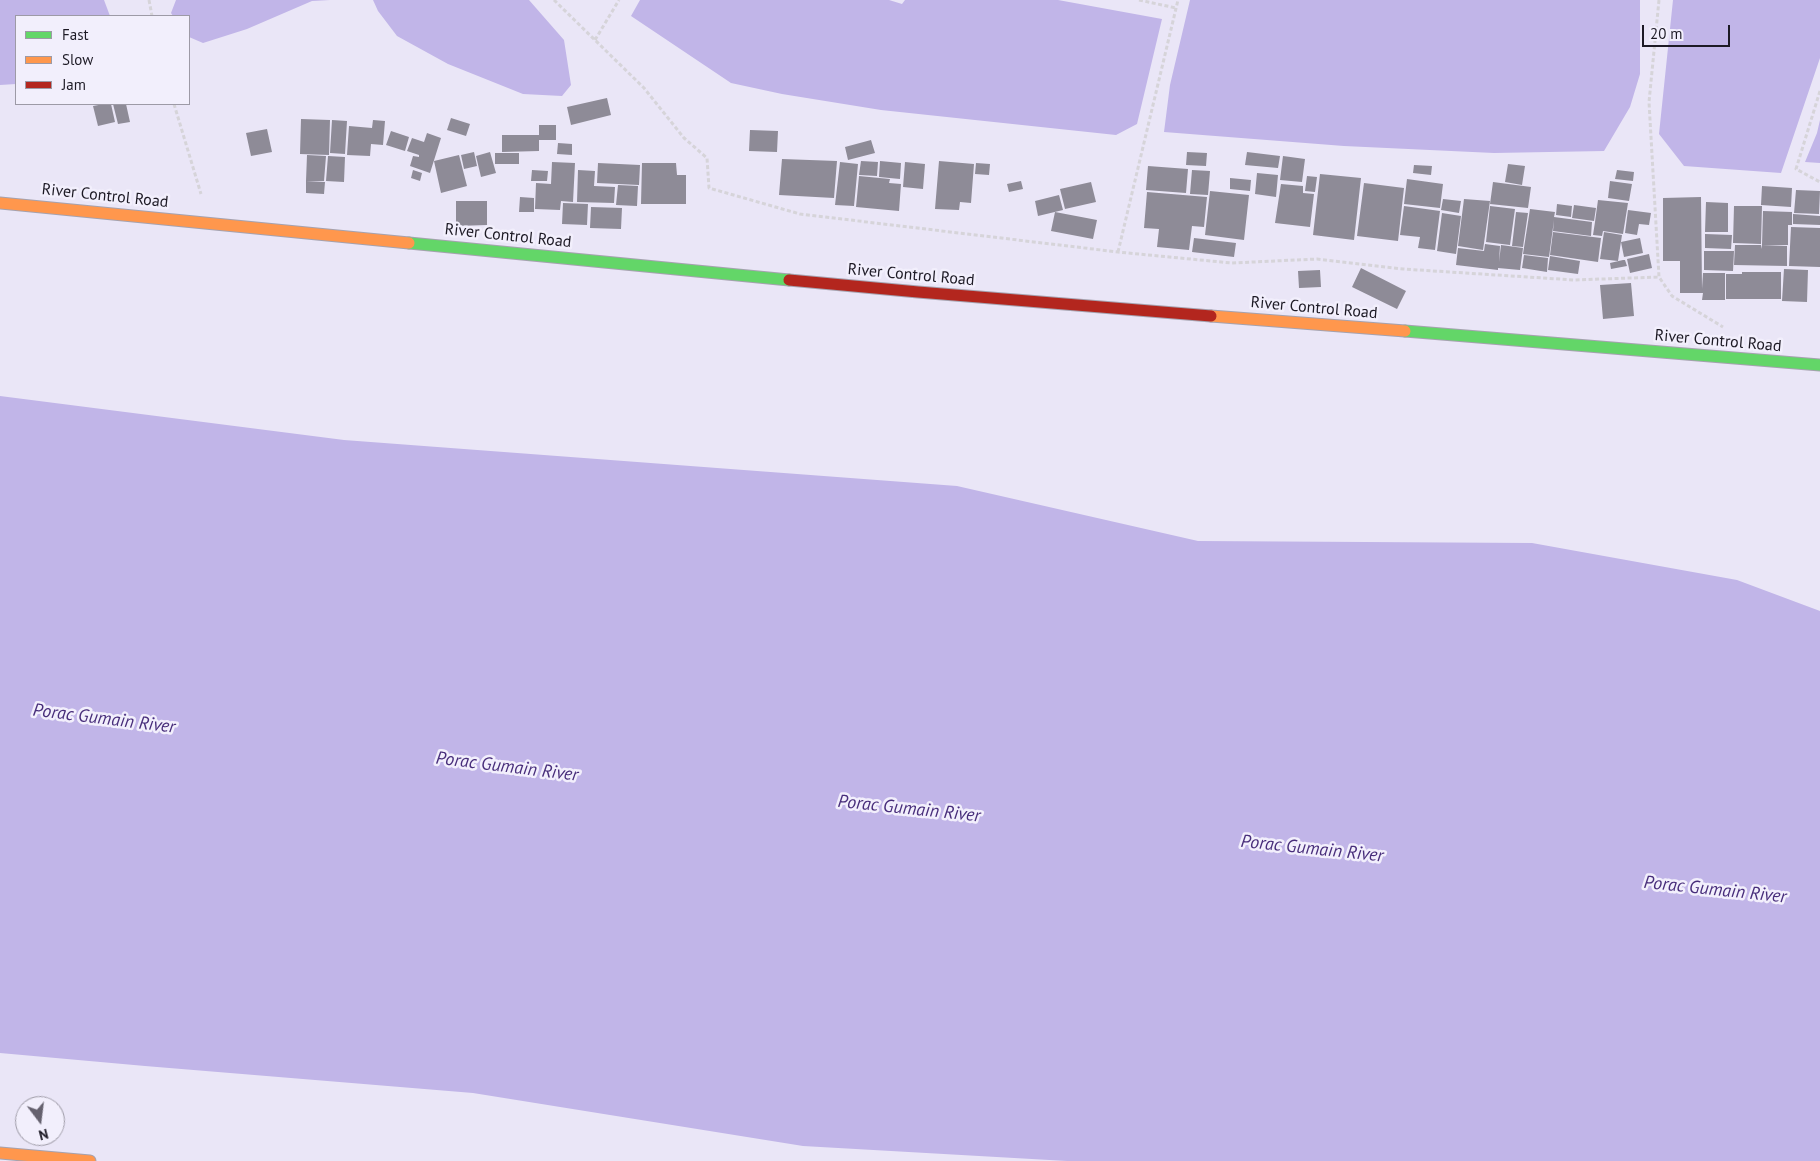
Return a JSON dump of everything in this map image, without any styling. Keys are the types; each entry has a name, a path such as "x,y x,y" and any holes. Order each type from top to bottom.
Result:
{"street":[{"name":"River Control Road","path":"0,203 918,292 1820,365"},
{"path":"0,1153 90,1161"}],"path":[{"path":"148,0 152,15"},
{"path":"554,0 644,88 684,138 707,158 709,188 800,214 1118,252 1232,263 1317,259 1402,269 1574,280 1659,277"},
{"path":"595,40 620,0"},
{"path":"1139,0 1176,8"},
{"path":"1118,252 1178,0"},
{"path":"1659,0 1649,102 1659,277 1672,296 1731,331"},
{"path":"1820,91 1796,169 1820,182"},
{"path":"174,105 210,223"}],"water":[{"path":"0,0 104,0 110,15 15,15 15,84 0,85"},
{"path":"176,0 330,0 312,1 247,29 203,43 190,37 190,15 172,15 171,13"},
{"path":"373,0 529,0 564,40 571,85 562,96 523,94 448,64 397,36 378,11"},
{"path":"640,0 889,0 902,4 905,0 1058,0 1162,19 1137,124 1116,135 881,110 782,94 731,83 631,16"},
{"path":"1190,0 1640,0 1640,74 1630,107 1604,151 1494,153 1344,146 1164,132 1170,85"},
{"path":"1673,0 1820,0 1820,58 1781,173 1684,166 1659,134"},
{"path":"1820,120 1820,163 1805,162 1817,133"},
{"name":"Porac Gumain River","path":"0,396 344,440 957,486 1198,541 1532,543 1737,580 1820,611 1820,1161 1067,1161 803,1146 473,1093 0,1053"}],"building":[{"path":"607,98 611,115 571,125 567,107"},
{"path":"111,105 115,122 98,126 93,106"},
{"path":"113,105 126,105 130,122 118,124"},
{"path":"451,118 470,124 466,136 447,130"},
{"path":"301,119 330,120 329,155 300,154"},
{"path":"332,120 347,121 345,154 330,153"},
{"path":"373,120 385,121 383,145 371,144 370,156 347,155 349,126 372,128"},
{"path":"539,125 556,125 556,140 539,140 539,151 502,152 502,135 539,135"},
{"path":"267,129 272,152 251,156 246,133"},
{"path":"750,130 778,131 777,152 749,151"},
{"path":"391,131 409,137 405,151 386,145"},
{"path":"427,133 441,138 430,173 410,166 413,156 419,157 419,155 407,151 412,138 424,142"},
{"path":"871,140 875,153 848,160 845,147"},
{"path":"558,143 572,144 572,155 557,154"},
{"path":"474,152 477,166 464,169 461,155"},
{"path":"490,152 496,173 481,177 476,156"},
{"path":"1187,152 1207,153 1206,166 1186,165"},
{"path":"1247,152 1280,156 1278,168 1245,165"},
{"path":"495,153 519,153 519,164 495,164"},
{"path":"307,155 326,156 324,181 306,181"},
{"path":"459,155 467,186 441,193 434,161"},
{"path":"328,156 345,157 344,182 326,181"},
{"path":"1283,156 1305,159 1302,182 1280,180"},
{"path":"782,159 837,161 834,198 779,195"},
{"path":"861,161 878,162 877,176 859,175"},
{"path":"880,161 901,163 900,179 879,177"},
{"path":"939,161 974,164 971,203 960,202 959,210 935,209"},
{"path":"552,162 575,163 573,202 561,201 560,210 535,209 536,183 551,184"},
{"path":"840,162 858,164 854,206 835,205"},
{"path":"905,162 925,164 923,189 903,187"},
{"path":"598,163 640,165 639,185 597,183"},
{"path":"642,163 676,163 677,175 686,175 686,204 641,204"},
{"path":"976,163 990,164 989,175 975,174"},
{"path":"1508,164 1525,166 1522,185 1505,182"},
{"path":"1414,165 1432,166 1431,175 1413,173"},
{"path":"1148,166 1188,169 1186,193 1146,190"},
{"path":"413,170 422,173 420,181 411,178"},
{"path":"532,170 548,171 547,181 531,181"},
{"path":"578,170 595,171 594,186 615,187 614,203 577,202"},
{"path":"1192,170 1210,171 1208,195 1190,194"},
{"path":"1617,170 1634,172 1633,181 1615,179"},
{"path":"1257,173 1278,175 1276,197 1255,194"},
{"path":"1320,174 1361,178 1354,240 1313,235"},
{"path":"859,176 890,179 889,183 901,184 899,211 856,207"},
{"path":"1307,176 1317,177 1315,192 1305,191"},
{"path":"1230,178 1251,180 1250,191 1230,189"},
{"path":"1407,179 1443,184 1440,208 1404,204"},
{"path":"306,181 325,182 324,194 306,193"},
{"path":"1021,181 1023,189 1009,192 1007,184"},
{"path":"1610,181 1632,184 1629,201 1608,198"},
{"path":"1091,182 1096,202 1065,209 1060,189"},
{"path":"1493,182 1531,187 1528,208 1490,204"},
{"path":"1364,183 1404,188 1398,241 1357,236"},
{"path":"1281,184 1303,186 1303,193 1314,194 1310,227 1275,223"},
{"path":"618,185 638,186 637,206 616,205"},
{"path":"1762,186 1792,188 1791,207 1761,205"},
{"path":"1796,190 1820,191 1819,214 1794,213"},
{"path":"1210,191 1249,195 1244,240 1205,235"},
{"path":"1147,192 1207,197 1204,227 1192,226 1189,250 1157,247 1159,229 1144,228"},
{"path":"1059,195 1063,210 1038,216 1035,201"},
{"path":"520,197 534,198 534,212 519,212"},
{"path":"1701,197 1702,289 1703,273 1725,273 1725,300 1702,300 1703,293 1680,293 1680,261 1663,261 1663,198"},
{"path":"1443,199 1461,201 1459,213 1441,210"},
{"path":"1464,199 1490,201 1483,250 1458,246"},
{"path":"1598,200 1628,203 1623,234 1603,231 1602,236 1593,235"},
{"path":"456,201 487,201 487,225 456,226"},
{"path":"1706,202 1728,203 1728,232 1705,232"},
{"path":"563,203 588,204 587,225 562,224"},
{"path":"1557,204 1572,206 1571,217 1556,215"},
{"path":"1574,205 1596,208 1594,221 1572,218"},
{"path":"1404,206 1440,211 1435,250 1418,248 1420,237 1400,235"},
{"path":"1490,206 1515,209 1510,245 1486,242"},
{"path":"1734,206 1762,206 1761,244 1733,243"},
{"path":"591,207 622,208 621,229 590,228"},
{"path":"1530,209 1555,212 1554,217 1592,222 1591,236 1553,231 1554,220 1549,257 1523,254"},
{"path":"1628,210 1651,213 1649,225 1639,224 1637,235 1625,233"},
{"path":"1763,211 1792,212 1792,225 1788,225 1788,245 1762,245"},
{"path":"1055,212 1097,220 1093,239 1051,231"},
{"path":"1516,212 1528,213 1523,247 1512,246"},
{"path":"1442,213 1461,216 1456,254 1437,251"},
{"path":"1793,214 1820,216 1820,225 1793,224"},
{"path":"1791,227 1820,228 1820,267 1789,266"},
{"path":"1553,232 1601,238 1598,262 1550,255"},
{"path":"1604,232 1622,235 1618,261 1600,259"},
{"path":"1705,234 1732,235 1731,249 1705,248"},
{"path":"1194,238 1236,243 1234,257 1192,252"},
{"path":"1640,238 1643,253 1624,257 1621,242"},
{"path":"1485,244 1500,246 1499,262 1501,245 1523,248 1520,270 1498,268 1498,270 1456,265 1458,248 1484,251"},
{"path":"1735,245 1761,245 1762,249 1762,245 1787,246 1787,266 1734,265"},
{"path":"1704,251 1734,251 1733,271 1704,270"},
{"path":"1649,254 1652,268 1630,273 1627,259"},
{"path":"1524,255 1548,258 1547,272 1522,268"},
{"path":"1550,256 1580,261 1578,274 1548,270"},
{"path":"1625,260 1627,266 1611,269 1610,263"},
{"path":"1361,268 1406,291 1397,309 1352,287"},
{"path":"1784,269 1808,270 1807,302 1782,301"},
{"path":"1320,270 1321,287 1299,288 1298,271"},
{"path":"1742,272 1781,272 1781,299 1726,299 1726,274 1742,274"},
{"path":"1631,283 1634,316 1603,319 1600,285"}],"traffic: fast":[{"path":"409,243 789,280"},
{"path":"1405,331 1820,365"}],"traffic: slow":[{"path":"0,203 409,243"},
{"path":"1211,316 1405,331"},
{"path":"0,1153 90,1161"}],"traffic: jam":[{"path":"789,280 1211,316"}]}
